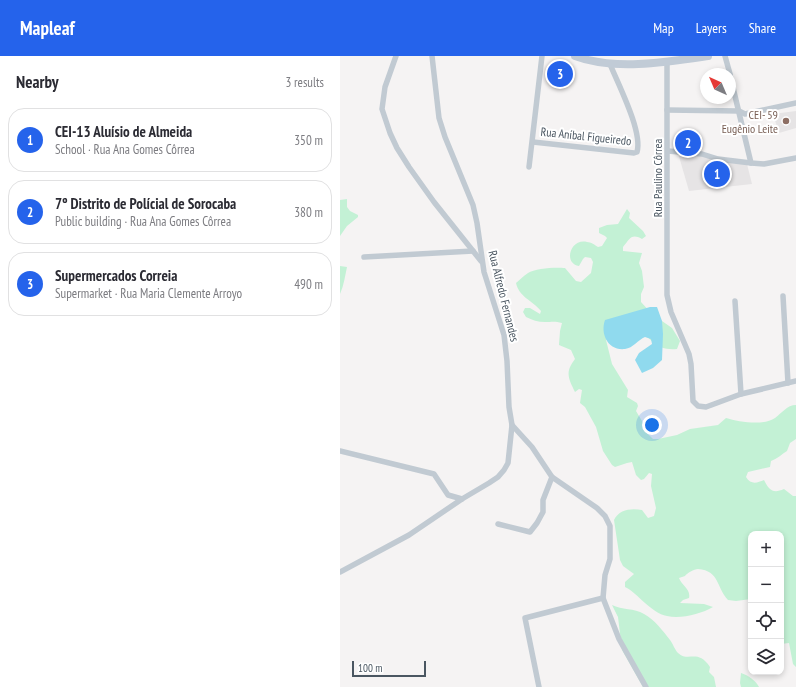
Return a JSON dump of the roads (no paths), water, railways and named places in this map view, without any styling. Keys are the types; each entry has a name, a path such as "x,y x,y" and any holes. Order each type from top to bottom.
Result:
{"main road":[{"path":"575,56 588,61 610,64 667,62 708,56"}],"street":[{"path":"396,56 384,87 382,109 384,120 408,167 481,261"},
{"name":"Rua Alfredo Fernandes","path":"340,572 408,535 489,483 504,470 508,458 512,425 509,406 504,335 481,261 477,223 473,205 445,137 439,118 432,56"},
{"path":"529,167 542,56"},
{"path":"725,56 728,68"},
{"name":"Rua Paulino Côrrea","path":"667,62 667,295 671,312 690,354 693,401 698,406 706,407 741,394"},
{"name":"Rua Aníbal Figueiredo","path":"532,142 634,153 637,152 636,129 610,64"},
{"path":"736,98 751,163"},
{"path":"667,110 739,110 745,114 796,103"},
{"path":"668,151 702,154 718,159 764,164 796,158"},
{"path":"364,257 473,251"},
{"path":"783,296 788,383"},
{"path":"735,301 741,394 796,381"},
{"path":"512,425 529,443 552,477 597,508 606,516 610,526 610,559 605,575 604,598 619,639 646,687"},
{"path":"340,451 434,474 448,495 462,499"},
{"path":"498,524 530,532 533,530 543,512 544,500 552,477"},
{"path":"539,687 525,618 604,598"}],"water":[{"path":"650,307 657,307 662,321 662,360 653,368 642,373 635,360 639,353 652,344 651,339 645,337 631,347 619,349 610,344 607,340 604,325 605,320"}],"place":[{"name":"Supermercados Correia","path":"560,74"},
{"name":"CEI- 59 Eugênio Leite","path":"786,121"},
{"name":"7º Distrito de Polícial de Sorocaba","path":"688,143"},
{"name":"CEI-13 Aluísio de Almeida","path":"717,174"}]}
